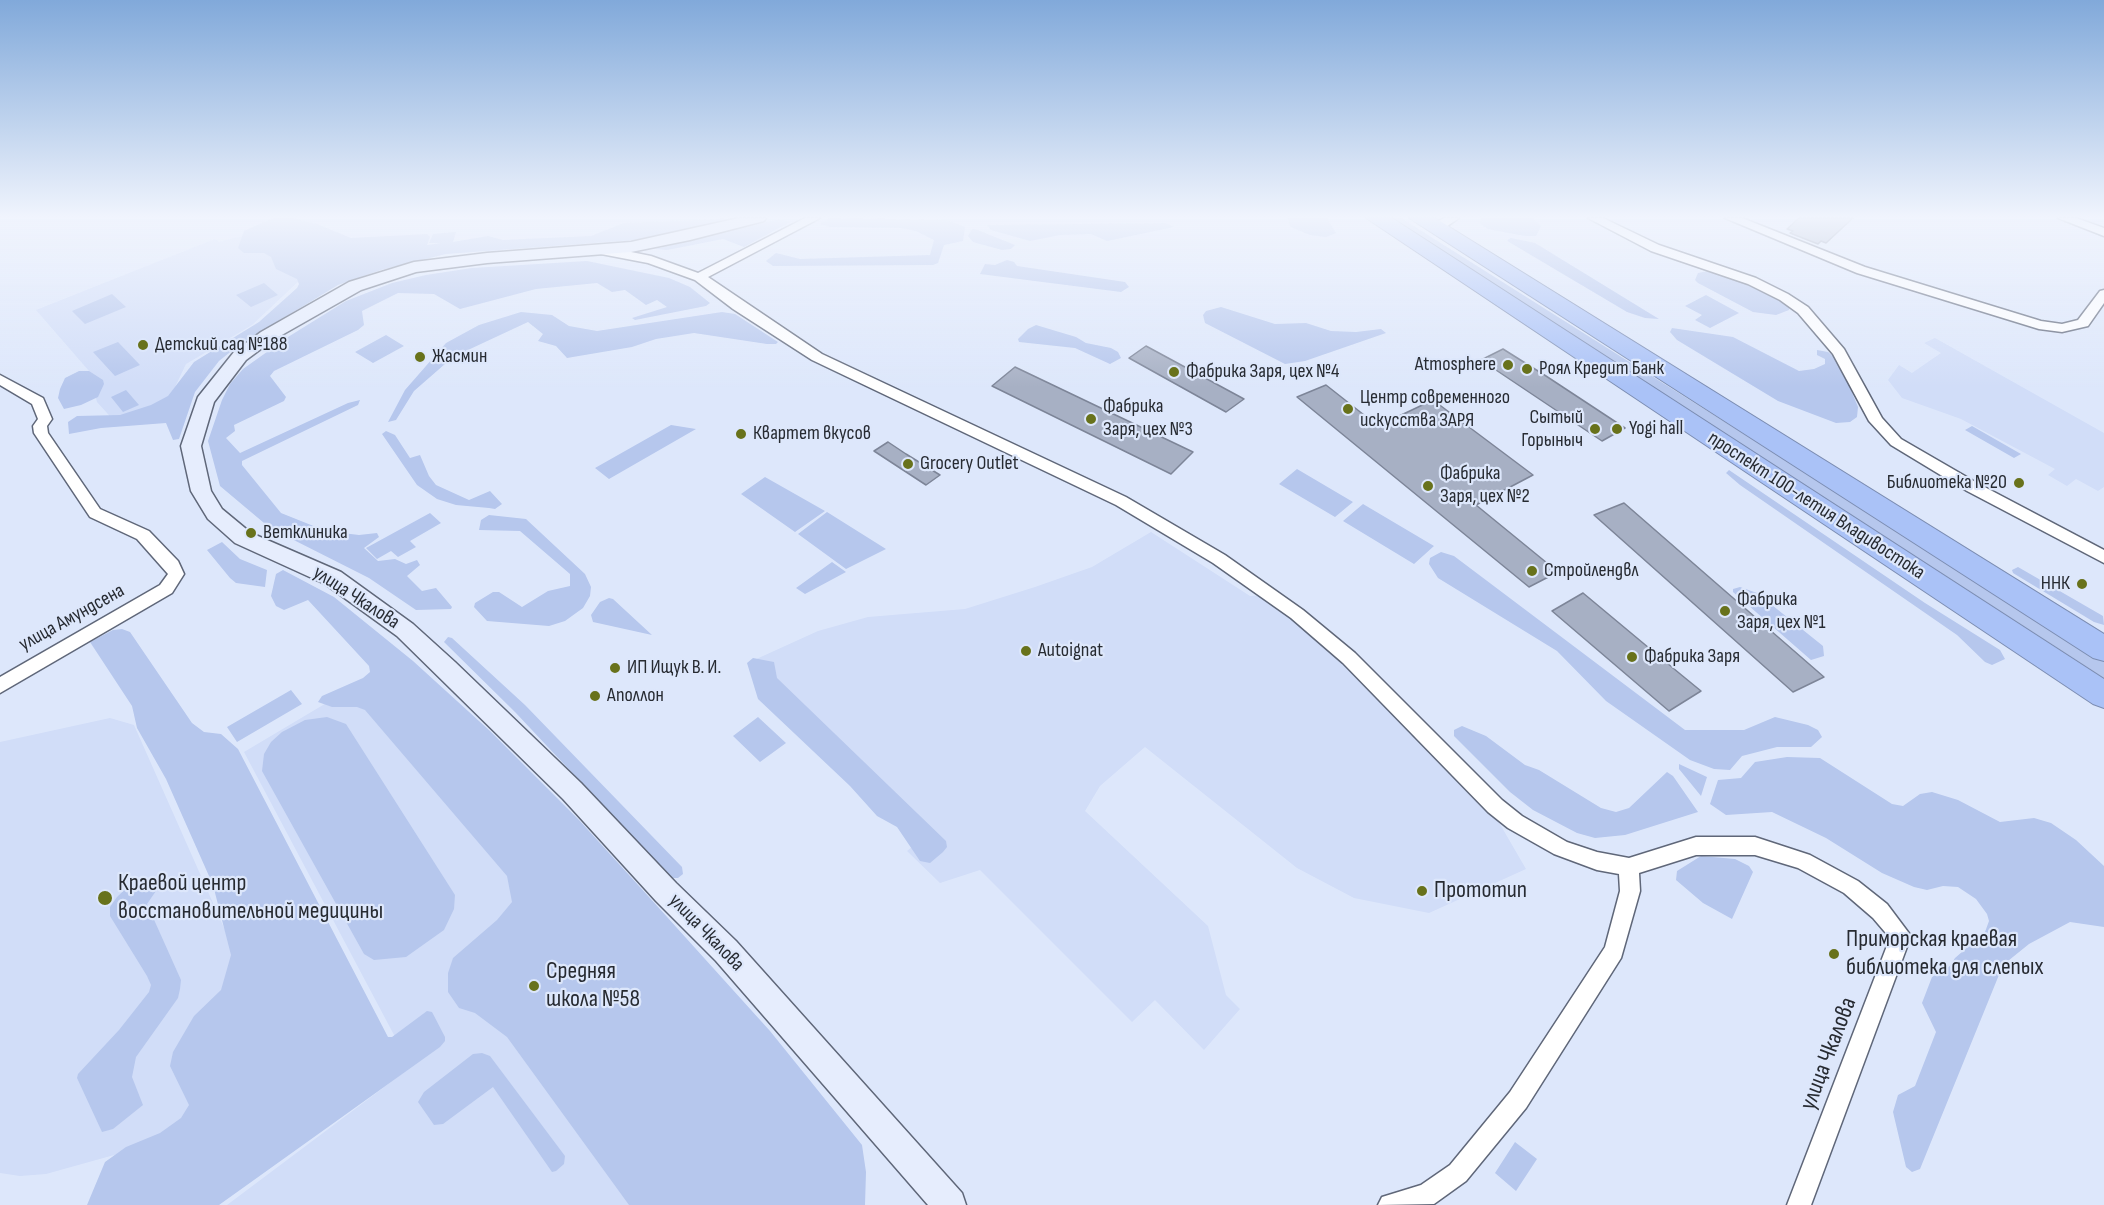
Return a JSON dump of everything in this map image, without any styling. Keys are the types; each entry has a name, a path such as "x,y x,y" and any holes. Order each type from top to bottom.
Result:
{"highway":[{"name":"проспект 100-летия Владивостока","path":"1463,274 2104,695"},
{"name":"проспект 100-летия Владивостока","path":"1519,274 2104,649"}],"main road":[{"name":"улица Чкалова","path":"392,274 355,286 294,319 240,356 205,401 191,446 201,490 215,514 237,535 322,572 374,606 405,630 495,714 726,951 950,1205"}],"street":[{"name":"улица Чкалова","path":"691,274 699,277 738,306 817,357 1121,501 1219,559 1297,614 1349,658 1495,806 1515,822 1561,848 1597,861 1629,867 1696,846 1755,846 1784,853 1833,875 1851,887 1888,919 1901,936 1829,1131 1798,1205"},
{"path":"699,277 704,274"},
{"path":"1732,274 1784,297 1803,310 1839,352 1876,422 1896,442 1972,488 2104,557"},
{"path":"1875,274 2038,325 2062,328 2083,323 2104,294"},
{"name":"улица Амундсена","path":"0,379 38,401 45,419 40,426 41,433 95,513 143,535 172,565 176,574 166,589 0,686"},
{"path":"1390,1205 1426,1196 1458,1173 1518,1100 1614,951 1630,891 1629,867"}],"shaded area":[{"name":"Детский сад №188","path":"126,274 306,274 252,325 186,364 167,404 117,424 97,402 89,371 36,310"},
{"path":"287,274 369,274 338,285 239,345 219,361 195,392 179,439 173,440 166,423 101,428 69,434 68,422 77,416 120,415 151,405 168,396 194,362 259,322 297,288 299,284 297,279"},
{"path":"651,274 669,278 690,287 710,303 706,306 635,320 632,318 667,307 657,300 646,305 625,290 612,292 597,283 536,289 460,309 434,294 398,293 362,311 364,325 358,330 274,371 270,376 286,397 284,401 234,425 235,431 226,438 240,453 348,403 360,400 358,405 242,461 242,465 281,513 326,531 359,535 377,533 379,537 364,548 378,561 395,559 406,564 417,560 420,565 407,576 422,591 436,588 452,607 451,609 416,610 369,578 270,528 220,486 208,441 222,400 230,384 243,369 288,337 346,301 392,283 426,275"},
{"path":"982,274 1073,274 1125,282 1129,287 1121,292"},
{"path":"1478,274 1490,274 2104,661 2104,678"},
{"path":"1563,274 1586,274 1659,319 1645,318 1627,312"},
{"path":"1697,274 1730,276 1780,296 1790,307 1789,310 1776,315 1753,312 1695,280"},
{"path":"264,283 278,295 251,307 236,295"},
{"path":"112,294 126,307 85,324 72,311"},
{"path":"1706,295 1739,313 1710,328 1695,320 1702,315 1685,306"},
{"path":"1221,307 1275,324 1306,323 1331,331 1356,332 1381,329 1386,333 1305,361 1285,364 1205,323 1203,315 1206,311"},
{"path":"521,312 552,315 569,326 597,331 722,312 735,314 778,342 767,344 694,333 567,358 556,346 538,341 543,334 528,322 453,357 414,391 396,420 388,422 405,390 446,343 479,325"},
{"path":"1036,325 1076,337 1086,343 1111,348 1118,352 1121,358 1110,364 1075,348 1019,342 1018,339 1028,329"},
{"path":"1672,328 1733,337 1799,371 1814,369 1825,364 1825,359 1817,355 1817,350 1828,352 1839,361 1858,407 1857,417 1850,422 1836,423 1778,401 1677,340 1670,332"},
{"path":"386,335 404,346 373,363 355,352"},
{"path":"1935,338 2104,433 2104,487 2098,491 2076,479 2067,486 2048,475 2055,469 1961,419 1902,398 1888,380 1899,365 1912,373 1941,353 1924,343"},
{"path":"118,342 140,365 115,376 93,352"},
{"path":"79,371 89,371 103,380 104,384 98,397 81,405 64,409 58,398 60,389 65,378"},
{"path":"126,390 139,405 123,412 111,397"},
{"path":"671,425 696,429 609,479 595,468"},
{"path":"1972,426 2021,454 2014,458 1965,430"},
{"path":"386,431 395,435 410,458 420,455 429,476 436,485 469,500 490,491 502,504 495,509 456,505 437,499 417,485 382,434"},
{"path":"1297,469 1353,502 1335,517 1279,484"},
{"path":"1729,470 1925,603 2000,650 2005,659 1992,665 1985,662 1957,635 1740,485 1726,473"},
{"path":"765,477 825,511 795,532 741,494"},
{"path":"1363,504 1434,546 1414,564 1343,521"},
{"path":"827,512 886,549 846,569 798,534"},
{"path":"430,513 441,523 410,541 416,547 398,557 391,551 377,559 366,548"},
{"path":"489,515 526,519 585,574 591,587 590,596 583,608 565,621 549,626 487,621 474,607 475,603 493,592 499,592 522,607 548,591 570,586 570,574 520,531 479,530 481,520"},
{"path":"1151,532 1250,596 1269,595 1339,645 1497,819 1526,869 1429,913 1354,898 1297,868 1145,747 1100,786 1085,811 1208,926 1226,995 1240,1009 1204,1050 1155,1000 1132,1022 980,870 940,883 907,851 924,837 752,661 818,631 868,617 965,609 1035,587 1092,567"},
{"path":"222,542 240,559 267,570 265,587 236,583 230,578 207,550"},
{"path":"1441,552 1454,556 1685,730 1744,730 1775,717 1808,725 1818,730 1822,737 1811,747 1777,747 1742,756 1730,770 1714,769 1690,760 1606,701 1557,651 1438,578 1429,564 1430,558"},
{"path":"832,562 846,572 805,594 796,588"},
{"path":"2018,567 2103,616 2104,625 2094,622 2013,573 2012,570"},
{"path":"283,570 334,597 413,661 490,731 579,820 770,1031 862,1145 866,1172 865,1205 629,1205 507,1037 475,1013 459,1008 448,992 448,973 453,958 497,920 512,902 507,876 365,710 357,707 332,707 318,702 322,696 363,678 370,672 369,666 308,600 284,610 276,606 271,596 276,574"},
{"path":"1740,587 1757,593 1823,646 1824,656 1811,660 1733,592 1733,589"},
{"path":"609,598 613,599 652,635 593,622 591,615 600,602"},
{"path":"122,629 130,632 192,723 204,732 221,734 238,749 388,1037 392,1037 427,1011 432,1012 445,1037 440,1047 219,1205 87,1205 105,1162 126,1147 160,1133 181,1118 189,1105 170,1066 173,1052 194,1016 221,990 231,955 213,885 166,779 137,728 132,706 90,642 113,630"},
{"path":"448,637 452,638 525,705 682,867 683,874 678,878 671,878 515,712 444,642"},
{"path":"753,658 774,662 777,678 946,841 947,847 943,852 930,863 920,861 897,827 877,816 850,786 758,699 747,663"},
{"name":"Средняя школа №58","path":"397,661 838,1205 227,1205 411,1067 244,752"},
{"path":"291,690 302,704 237,742 227,727"},
{"path":"327,717 346,724 455,895 454,909 444,930 406,957 374,960 364,954 262,771 264,754 271,742 282,732 305,720"},
{"path":"758,717 786,743 760,762 733,736"},
{"name":"Краевой центр восстановительной медицины","path":"110,718 134,725 280,1054 150,1145 46,1174 20,1176 0,1173 0,742"},
{"path":"1462,726 1486,736 1525,765 1539,770 1601,808 1616,812 1629,808 1667,772 1673,776 1698,812 1625,835 1595,838 1577,833 1533,810 1510,792 1454,736 1454,730"},
{"path":"1787,757 1820,758 1892,804 1903,806 1920,794 1932,792 1958,800 2000,822 2034,818 2051,823 2076,840 2104,866 2104,927 2070,922 2029,944 2003,965 1920,1169 1912,1172 1906,1167 1893,1112 1898,1095 1915,1086 1936,1032 1922,1003 1932,977 1950,966 1955,958 1985,932 1989,921 1987,914 1976,899 1958,887 1943,886 1927,890 1914,887 1882,873 1826,838 1772,812 1726,815 1710,804 1718,780 1741,778 1755,762"},
{"path":"1679,764 1707,777 1701,796 1679,769"},
{"path":"1701,856 1735,859 1749,866 1753,872 1732,919 1703,903 1676,880 1677,871"},
{"path":"145,877 158,883 158,888 147,904 181,980 180,989 178,998 136,1057 132,1077 143,1105 113,1129 102,1132 77,1078 78,1074 119,1030 149,992 151,985 147,976 110,916 110,907 117,897 135,880"},
{"path":"482,1053 490,1056 565,1156 564,1164 556,1171 552,1172 493,1087 443,1124 434,1125 418,1102 424,1092 473,1054"},
{"path":"1515,1142 1537,1159 1516,1191 1495,1173"}],"building":[{"name":"Фабрика Заря, цех №4","path":"1146,346 1244,399 1226,412 1129,358"},
{"path":"1503,349 1625,428 1602,441 1481,360"},
{"name":"Фабрика Заря, цех №3","path":"1015,367 1193,452 1171,474 992,386"},
{"path":"1326,385 1378,426 1433,400 1533,475 1476,505 1558,572 1529,587 1297,397"},
{"name":"Grocery Outlet","path":"888,442 940,475 926,485 874,451"},
{"name":"Фабрика Заря, цех №1","path":"1624,503 1824,677 1793,692 1594,515"},
{"name":"Фабрика Заря","path":"1583,593 1701,691 1669,711 1552,611"}],"place":[{"name":"Детский сад №188","path":"143,345"},
{"name":"Жасмин","path":"420,357"},
{"name":"Atmosphere","path":"1508,365"},
{"name":"Роял Кредит Банк","path":"1527,369"},
{"name":"Фабрика Заря, цех №4","path":"1174,372"},
{"name":"Центр современного искусства ЗАРЯ","path":"1348,409"},
{"name":"Фабрика Заря, цех №3","path":"1091,419"},
{"name":"Сытый Горыныч","path":"1595,429"},
{"name":"Yogi hall","path":"1617,429"},
{"name":"Квартет вкусов","path":"741,434"},
{"name":"Grocery Outlet","path":"908,464"},
{"name":"Библиотека №20","path":"2019,483"},
{"name":"Фабрика Заря, цех №2","path":"1428,486"},
{"name":"Ветклиника","path":"251,533"},
{"name":"Стройлендвл","path":"1532,571"},
{"name":"ННК","path":"2082,584"},
{"name":"Фабрика Заря, цех №1","path":"1725,611"},
{"name":"Autoignat","path":"1026,651"},
{"name":"Фабрика Заря","path":"1632,657"},
{"name":"ИП Ищук В. И.","path":"615,668"},
{"name":"Аполлон","path":"595,696"},
{"name":"Прототип","path":"1422,891"},
{"name":"Краевой центр восстановительной медицины","path":"105,898"},
{"name":"Приморская краевая библиотека для слепых","path":"1834,954"},
{"name":"Средняя школа №58","path":"534,986"}]}
